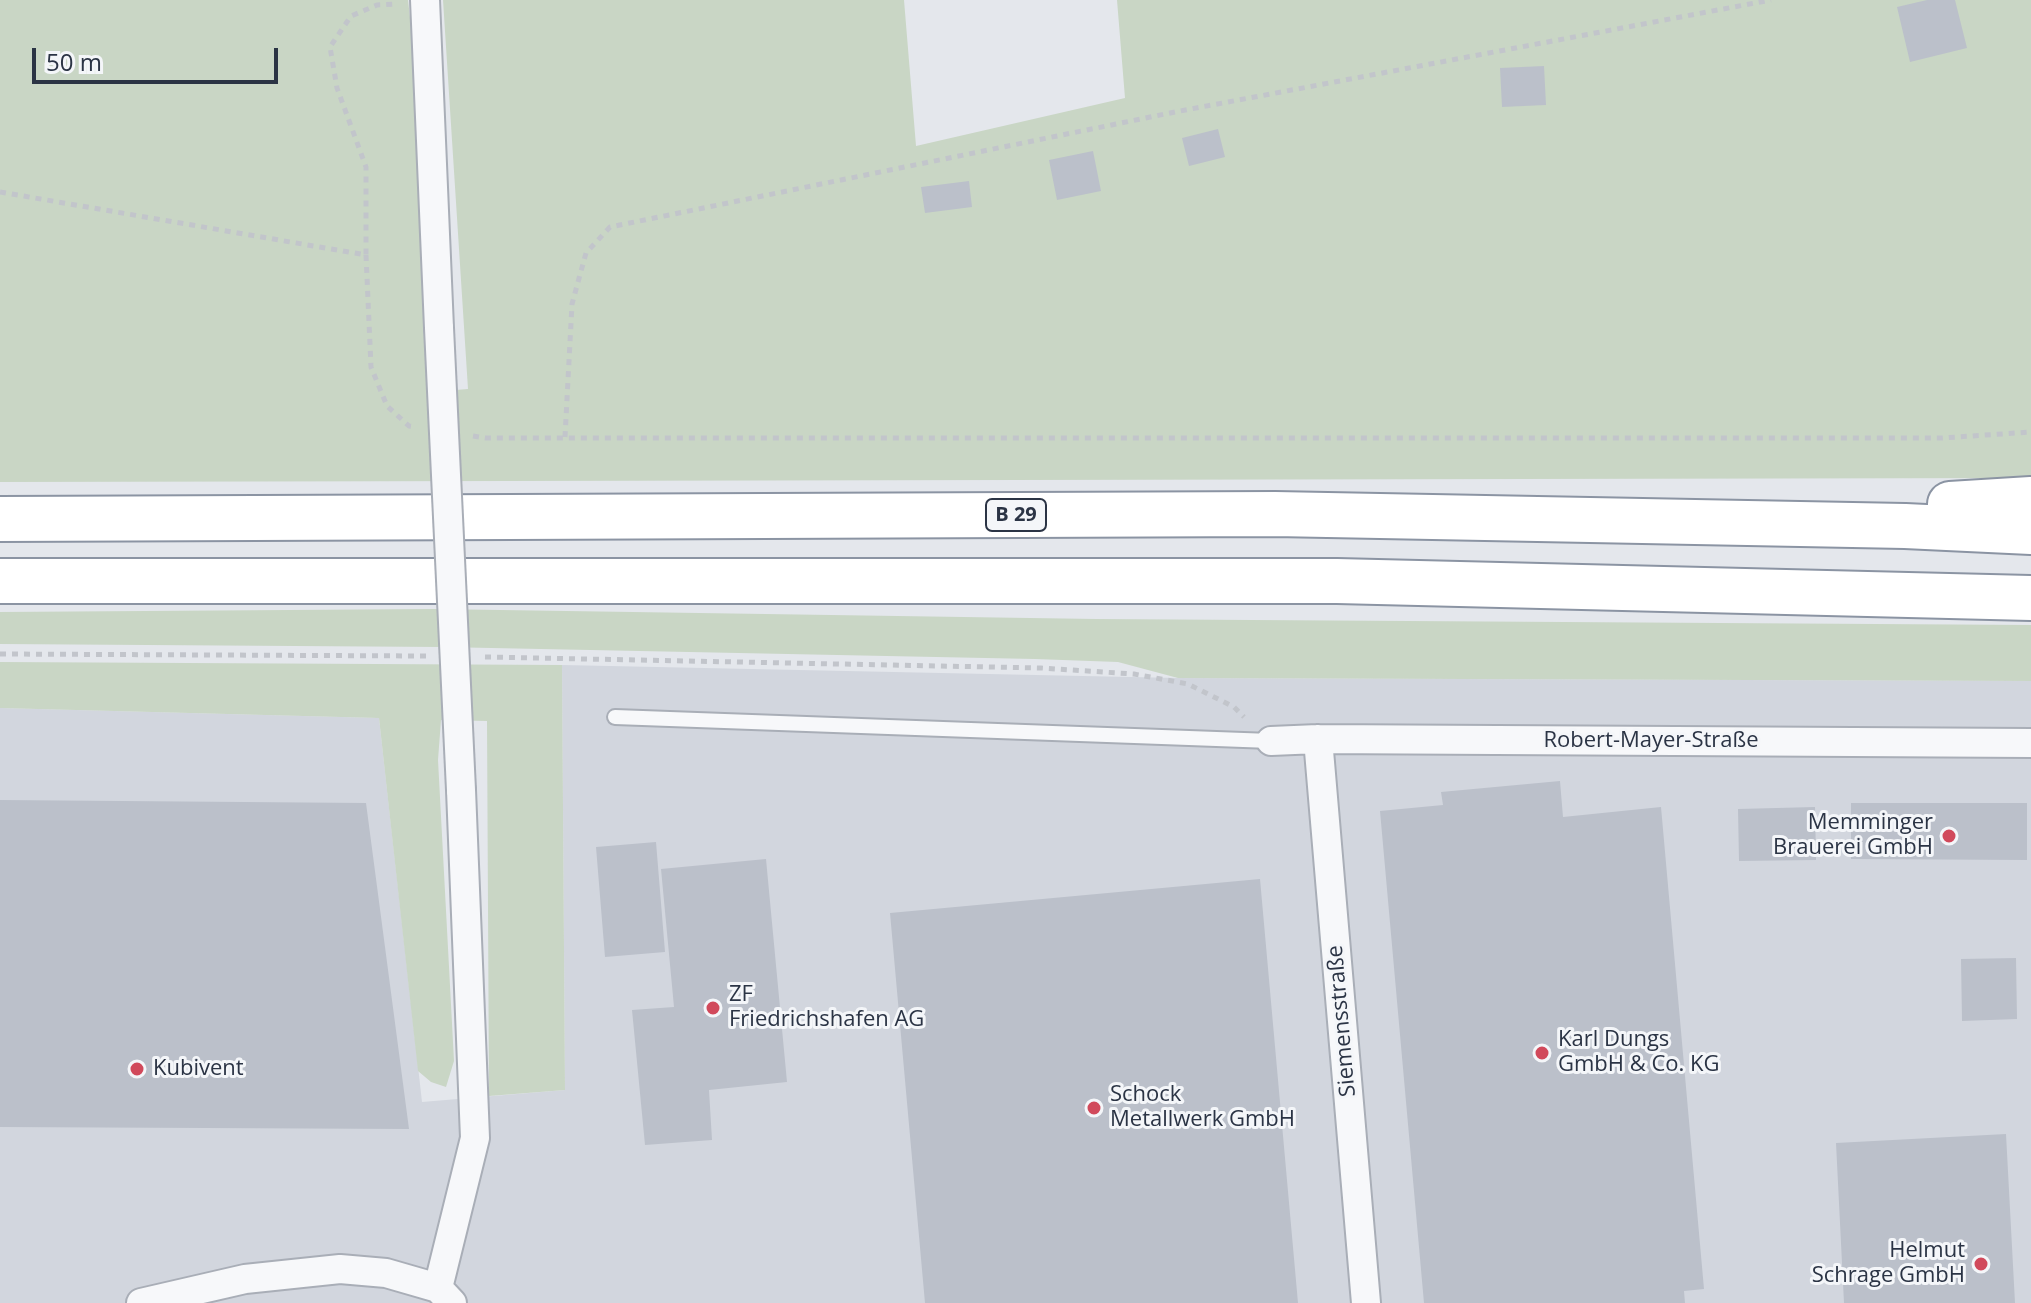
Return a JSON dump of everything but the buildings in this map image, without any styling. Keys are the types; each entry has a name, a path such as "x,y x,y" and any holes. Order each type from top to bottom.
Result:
{"highway":[{"path":"1905,526 1951,503 2031,499"},
{"name":"B 29","path":"0,519 1275,514 1905,526 2031,532"},
{"path":"0,581 1337,581 2031,598"}],"street":[{"path":"141,1303 245,1279 340,1269 386,1273 445,1295 475,1138 425,1"},
{"name":"Siemensstraße","path":"1318,739 1366,1303"},
{"name":"Robert-Mayer-Straße","path":"1271,741 2031,743"}],"lane":[{"path":"615,717 1271,741"}],"path":[{"path":"565,437 572,304 586,253 610,227 1180,111 1771,0"},
{"path":"424,428 409,426 387,406 371,367 366,167 337,88 330,47 351,16 377,5 425,1"},
{"path":"0,192 366,255"},
{"path":"471,436 1942,438 2031,432"},
{"path":"0,654 436,656"},
{"path":"484,657 1041,668 1134,674 1188,684 1234,707 1271,741"}],"shaded area":[{"path":"562,665 1178,678 2031,681 2031,1303 0,1303 0,708 379,718 422,1102 565,1090"}],"green space":[{"path":"0,0 408,0 416,69 430,392 468,389 443,0 904,0 916,146 1125,98 1117,0 2031,0 2031,478 0,482"},
{"path":"434,609 1096,619 2031,625 2031,681 1178,678 1118,662 1035,659 442,647 0,644 0,612"},
{"path":"0,662 562,665 565,1090 489,1096 487,721 441,720 438,760 454,1061 446,1087 431,1082 418,1071 379,718 0,708"}],"place":[{"name":"Memminger Brauerei GmbH","path":"1949,836"},
{"name":"ZF Friedrichshafen AG","path":"713,1008"},
{"name":"Karl Dungs GmbH & Co. KG","path":"1542,1053"},
{"name":"Kubivent","path":"137,1069"},
{"name":"Schock Metallwerk GmbH","path":"1094,1108"},
{"name":"Helmut Schrage GmbH","path":"1981,1264"}]}
